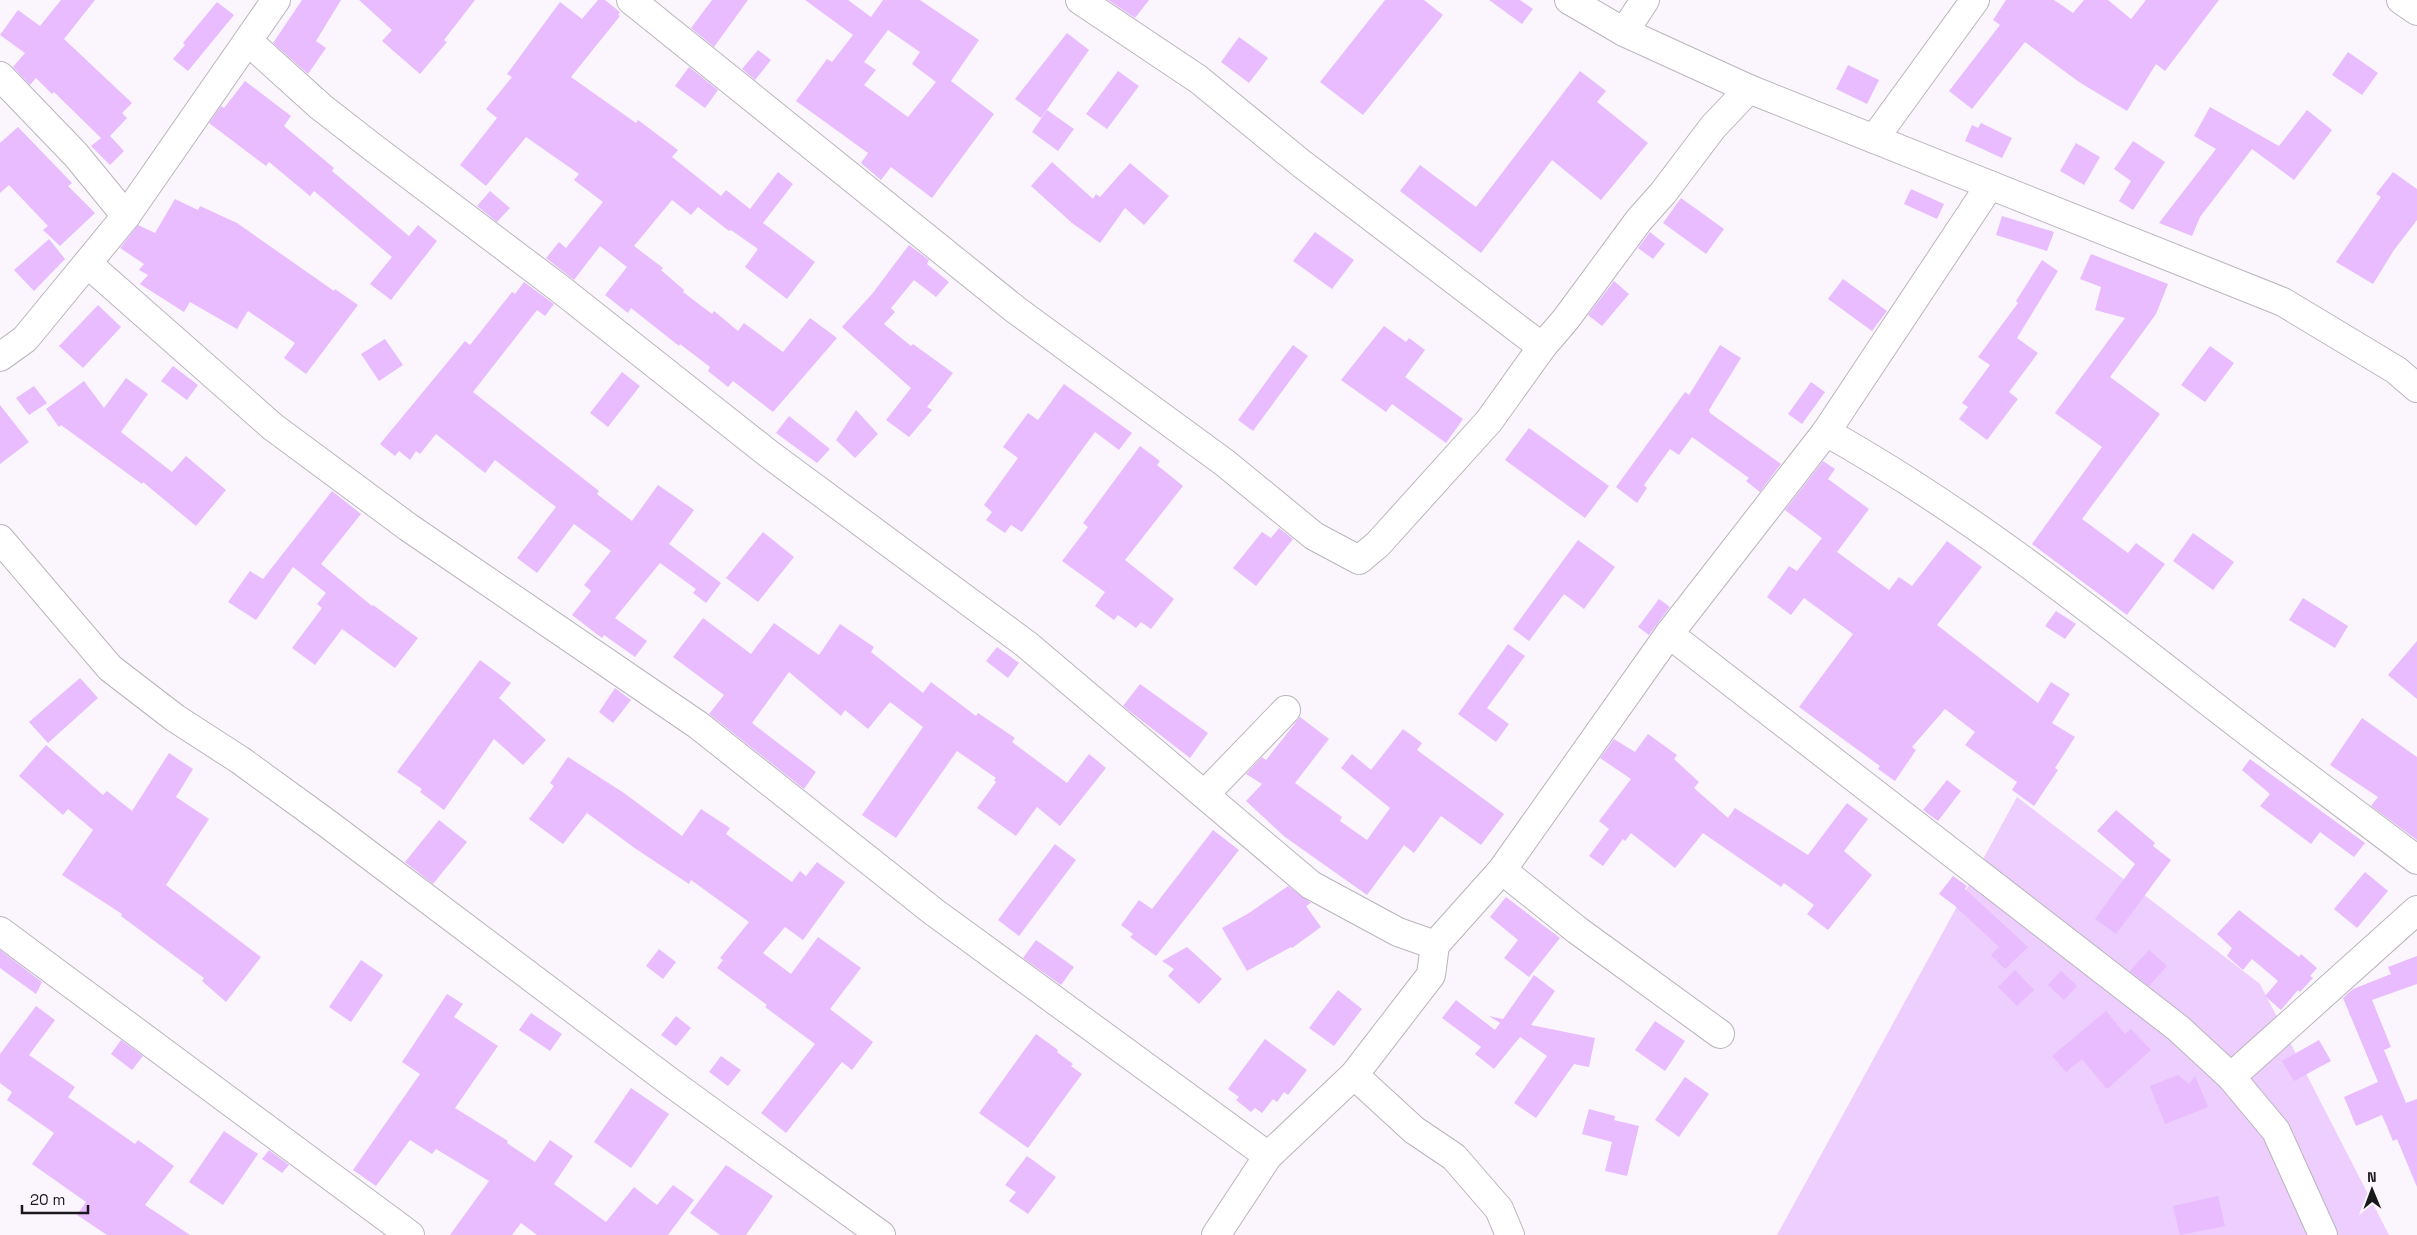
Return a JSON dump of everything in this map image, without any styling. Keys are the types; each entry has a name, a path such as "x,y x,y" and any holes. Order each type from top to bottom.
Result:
{"street":[{"path":"0,357 25,339 126,216 249,42 276,0"},
{"path":"632,0 1016,310 1225,463 1314,536 1360,560 1378,544 1489,421 1542,347 1713,127 1749,89"},
{"path":"1080,0 1198,79 1302,164 1542,347"},
{"path":"1569,0 1624,32 1749,89 2283,302 2396,370 2417,388"},
{"path":"1624,32 1645,0"},
{"path":"1874,140 1975,0"},
{"path":"2401,0 2417,11"},
{"path":"249,42 321,107 375,149 559,288 769,454 1026,644 1311,885 1398,932 1435,945"},
{"path":"0,76 76,155 126,216"},
{"path":"1216,1235 1268,1156 1354,1075 1431,975 1435,945 1502,870 1669,634 1826,432 1990,185"},
{"path":"88,264 273,427 408,527 698,725 934,912 1268,1156"},
{"path":"1826,432 1872,457 2020,556 2270,750 2417,860"},
{"path":"0,539 110,668 153,702 328,824 670,1082 881,1235"},
{"path":"1669,634 2178,1028 2231,1077 2276,1131 2323,1235"},
{"path":"1205,794 1286,710"},
{"path":"1502,870 1577,930 1720,1034"},
{"path":"2231,1077 2417,910"},
{"path":"0,931 410,1235"},
{"path":"1354,1075 1414,1130 1454,1157 1499,1209 1510,1235"}],"shaded area":[{"path":"2017,797 2260,984 2389,1235 1777,1235"}],"building":[{"path":"61,0 95,0 64,39 132,103 122,113 127,118 110,136 124,151 110,165 91,146 101,138 54,92 52,94 36,78 30,85 13,67 25,53 0,35 18,10 40,26"},
{"path":"302,0 341,0 316,41 326,48 308,74 273,43"},
{"path":"359,0 475,0 444,40 447,42 420,74 382,41 392,30"},
{"path":"598,0 605,0 620,12 618,15 620,16 571,77 636,123 638,120 678,150 672,157 721,196 726,190 750,209 778,172 793,184 763,223 815,262 787,299 745,267 758,249 731,230 729,231 698,207 691,215 672,200 634,246 663,268 661,270 684,290 683,292 712,314 714,311 738,331 744,323 783,352 810,318 837,338 773,412 733,381 728,387 708,371 710,367 680,344 679,346 631,308 628,313 605,295 627,267 600,246 574,280 546,258 559,242 566,248 603,202 574,180 579,174 526,137 486,186 460,165 497,118 486,109 512,77 507,74 560,2 582,19"},
{"path":"712,0 748,0 714,47 691,28"},
{"path":"805,0 848,0 871,17 883,0 920,0 979,40 951,81 994,114 932,198 891,167 881,180 861,163 868,153 796,101 827,59 832,62 853,35","holes":["888,30 920,52 912,64 936,82 908,117 864,85 876,70 864,62"]},
{"path":"1108,0 1149,0 1135,18"},
{"path":"1385,0 1424,0 1443,15 1363,115 1320,82"},
{"path":"1489,0 1520,0 1533,9 1522,24"},
{"path":"2006,0 2054,0 2073,13 2084,0 2108,0 2131,19 2146,0 2219,0 2165,71 2156,64 2127,111 2079,82 2025,42 1972,109 1949,91 2000,25 1993,20"},
{"path":"217,2 234,15 188,71 173,59 185,45 183,43"},
{"path":"1067,33 1089,50 1041,118 1015,99"},
{"path":"1239,37 1268,58 1249,83 1221,62"},
{"path":"758,50 771,60 755,80 742,69"},
{"path":"2348,52 2378,73 2362,95 2332,75"},
{"path":"1848,65 1879,80 1867,104 1836,89"},
{"path":"689,67 718,90 705,108 675,86"},
{"path":"1118,71 1139,86 1107,129 1086,114"},
{"path":"1580,71 1606,91 1597,102 1648,143 1601,200 1552,160 1481,253 1400,191 1420,165 1476,207"},
{"path":"245,81 291,116 284,126 334,168 332,171 409,236 418,225 437,241 391,300 370,284 392,257 314,191 310,196 269,162 266,166 209,123 221,106 224,108"},
{"path":"2210,107 2279,146 2307,110 2332,130 2294,180 2252,149 2200,217 2192,236 2159,223 2216,149 2194,136"},
{"path":"1047,110 1074,129 1058,151 1032,132"},
{"path":"1981,123 2012,138 2002,158 1965,141 1972,125 1978,128"},
{"path":"18,127 72,183 68,186 95,213 60,246 43,230 48,226 9,185 0,193 0,143"},
{"path":"2133,141 2165,162 2133,210 2119,201 2131,181 2114,169"},
{"path":"2076,143 2100,157 2084,185 2060,171"},
{"path":"1052,162 1093,199 1096,194 1100,197 1130,163 1169,196 1144,225 1125,208 1100,243 1072,223 1031,186"},
{"path":"2393,172 2417,189 2417,220 2394,250 2373,284 2336,262 2381,197 2376,194"},
{"path":"1911,189 1944,204 1937,219 1904,204"},
{"path":"490,191 510,208 497,222 477,206"},
{"path":"1681,198 1724,229 1706,254 1663,223"},
{"path":"175,199 198,210 200,206 237,223 334,291 335,289 358,305 306,374 284,358 295,343 248,311 237,329 190,302 184,312 140,284 148,275 139,270 144,264 120,248 138,225 155,233"},
{"path":"2002,216 2054,232 2047,251 1996,235"},
{"path":"1315,232 1354,260 1332,289 1293,261"},
{"path":"1650,232 1665,244 1653,259 1638,248"},
{"path":"49,239 65,259 34,291 14,270"},
{"path":"909,245 929,260 927,264 949,282 936,297 914,280 891,308 895,312 884,324 911,346 913,344 953,373 927,407 932,410 909,437 886,420 911,388 842,327 872,294"},
{"path":"2091,254 2168,284 2156,314 2110,377 2160,414 2082,519 2128,553 2136,543 2165,564 2127,615 2032,544 2102,447 2055,413 2125,318 2095,310 2101,287 2080,279"},
{"path":"2042,260 2058,271 2017,338 2038,353 2009,392 2018,399 1987,440 1959,419 1968,407 1962,403 1990,365 1978,357 2018,303 2016,301"},
{"path":"1843,279 1887,311 1872,331 1828,299"},
{"path":"1614,281 1629,294 1602,326 1588,315"},
{"path":"524,282 554,304 545,316 537,310 473,392 599,491 597,494 632,521 658,485 694,510 669,544 721,583 706,603 693,593 696,589 660,563 615,618 647,641 635,657 604,635 602,638 572,615 591,591 584,585 611,551 574,524 537,573 517,558 556,507 495,460 485,473 436,434 420,454 416,451 410,460 399,451 395,456 380,444 465,341 470,345 512,292 515,294"},
{"path":"98,305 121,327 83,368 59,346"},
{"path":"1384,326 1406,342 1409,338 1425,350 1405,377 1463,419 1446,443 1392,404 1386,412 1341,380"},
{"path":"385,339 403,365 379,381 361,354"},
{"path":"1293,345 1308,356 1253,431 1238,420"},
{"path":"1720,345 1741,358 1709,410 1710,413 1781,464 1760,492 1746,481 1749,478 1692,437 1679,455 1670,449 1644,485 1647,488 1637,503 1616,487 1685,392 1689,395"},
{"path":"2210,346 2234,363 2205,402 2181,385"},
{"path":"173,366 198,385 187,400 161,381"},
{"path":"622,372 640,386 608,427 590,413"},
{"path":"126,378 148,394 121,432 172,472 186,456 226,490 196,526 143,482 142,484 61,425 59,427 46,409 84,381 104,408"},
{"path":"1811,382 1825,392 1802,424 1788,414"},
{"path":"1064,384 1132,433 1119,450 1095,432 1022,532 1011,525 1005,533 986,520 992,512 984,505 1018,458 1003,447 1028,413 1038,420"},
{"path":"34,386 47,403 29,415 16,398"},
{"path":"0,405 29,442 0,464"},
{"path":"856,410 878,434 855,458 836,440"},
{"path":"789,416 830,449 817,463 776,433"},
{"path":"1529,428 1609,486 1585,518 1505,460"},
{"path":"1140,446 1160,461 1157,465 1183,486 1125,560 1174,599 1151,629 1141,622 1136,628 1118,615 1114,620 1095,606 1105,592 1062,561 1088,527 1083,523"},
{"path":"1823,461 1835,469 1828,479 1869,509 1837,552 1889,590 1899,577 1912,586 1947,541 1982,567 1937,625 2038,703 2051,682 2070,694 2052,723 2075,737 2055,768 2058,770 2034,806 2012,790 2017,782 1965,745 1975,732 1945,709 1912,747 1916,750 1895,781 1878,769 1880,766 1799,707 1853,634 1804,598 1791,615 1767,597 1789,566 1797,571 1822,538 1785,510"},
{"path":"332,491 361,514 321,564 372,606 418,638 395,668 342,629 315,665 292,648 322,608 317,604 326,593 293,567 256,620 228,602 250,571 263,579"},
{"path":"1279,528 1293,539 1256,586 1233,568 1262,532 1271,538"},
{"path":"763,532 794,557 758,602 726,578"},
{"path":"2193,533 2234,562 2213,590 2173,561"},
{"path":"1578,540 1615,567 1584,609 1564,594 1529,641 1513,629"},
{"path":"2303,598 2348,626 2335,648 2289,620"},
{"path":"1659,599 1670,607 1649,635 1638,627"},
{"path":"2056,611 2076,624 2065,639 2045,626"},
{"path":"703,618 751,654 774,623 819,655 840,624 874,647 871,652 923,693 931,682 976,716 978,713 1015,738 1012,742 1067,783 1089,754 1106,768 1060,826 1037,807 1016,836 977,808 996,782 994,780 996,778 957,751 896,838 862,815 923,727 890,702 868,729 845,710 841,716 789,672 752,723 816,772 804,789 709,714 724,695 673,657"},
{"path":"2417,641 2417,699 2388,675"},
{"path":"1508,644 1525,656 1487,708 1509,724 1496,742 1458,714"},
{"path":"997,647 1019,663 1008,678 986,661"},
{"path":"480,660 511,683 499,698 546,740 523,765 494,739 444,810 420,792 422,789 397,772"},
{"path":"80,678 98,698 48,743 29,722"},
{"path":"1140,684 1208,733 1190,758 1123,706"},
{"path":"615,688 631,700 613,723 599,712"},
{"path":"1300,717 1329,739 1295,783 1342,817 1340,821 1367,840 1390,808 1341,768 1352,754 1371,770 1403,729 1422,743 1417,750 1504,814 1481,845 1441,816 1414,853 1404,845 1367,895 1285,837 1246,801 1262,784 1246,774 1262,757 1266,760"},
{"path":"2362,718 2417,757 2417,840 2371,806 2378,797 2330,765"},
{"path":"1648,734 1677,755 1674,759 1699,782 1694,788 1728,818 1735,808 1808,855 1847,803 1868,819 1844,851 1872,875 1828,930 1807,914 1814,905 1784,883 1781,887 1703,833 1675,868 1631,833 1625,841 1623,839 1603,866 1589,856 1609,829 1599,821 1631,779 1600,758 1614,739 1635,752"},
{"path":"46,745 103,795 107,791 132,811 169,753 193,769 176,797 209,819 166,885 261,957 226,1002 202,981 204,978 121,916 122,914 62,875 93,830 68,809 63,815 19,776"},
{"path":"568,757 624,793 682,836 701,809 730,828 726,834 792,882 800,871 806,876 817,862 845,882 803,940 785,927 763,953 791,974 818,937 861,968 830,1009 873,1042 852,1070 842,1062 786,1133 761,1113 815,1044 717,968 723,960 720,958 749,922 691,880 689,884 636,849 587,813 563,844 529,819 554,786 550,783"},
{"path":"2250,759 2365,843 2354,857 2320,832 2311,844 2260,806 2270,794 2242,770"},
{"path":"1947,780 1961,791 1938,821 1923,810"},
{"path":"2116,810 2155,843 2153,846 2171,860 2116,934 2095,919 2135,864 2097,831"},
{"path":"439,820 467,842 433,884 405,862"},
{"path":"1213,830 1239,850 1156,956 1130,937 1133,934 1121,925 1139,900 1152,909"},
{"path":"1055,844 1076,860 1019,936 998,920"},
{"path":"2365,872 2388,891 2357,928 2334,909"},
{"path":"1953,876 1967,886 1965,889 2028,947 2005,969 1991,955 1999,947 1954,905 1939,894"},
{"path":"1288,886 1311,903 1306,906 1321,927 1292,948 1247,971 1222,928 1249,913"},
{"path":"1506,897 1560,938 1529,977 1504,958 1518,940 1490,917"},
{"path":"2239,910 2299,957 2301,954 2317,968 2310,976 2313,978 2300,992 2298,990 2281,1010 2265,996 2278,981 2252,959 2243,970 2227,956 2232,948 2217,934"},
{"path":"1036,940 1074,967 1061,985 1023,958"},
{"path":"1187,947 1222,979 1199,1004 1168,976 1174,969 1162,961"},
{"path":"659,949 676,962 663,979 646,966"},
{"path":"0,950 42,982 36,994 0,968"},
{"path":"2149,950 2167,966 2149,986 2130,971"},
{"path":"2417,956 2417,984 2372,1000 2391,1047 2384,1050 2406,1103 2417,1099 2417,1187 2397,1139 2393,1141 2382,1115 2356,1126 2344,1097 2378,1082 2343,998 2353,989 2391,974 2388,967"},
{"path":"361,960 383,975 351,1022 329,1007"},
{"path":"2015,970 2034,990 2017,1006 1998,987"},
{"path":"2061,971 2077,986 2064,1000 2048,985"},
{"path":"1534,975 1555,991 1531,1025 1595,1038 1589,1067 1574,1064 1536,1118 1514,1103 1547,1056 1520,1037 1494,1069 1475,1054 1481,1047 1442,1018 1456,1000 1495,1030 1500,1023 1489,1016 1503,1019"},
{"path":"1338,990 1362,1009 1334,1046 1309,1028"},
{"path":"447,994 463,1004 454,1017 498,1046 455,1108 508,1141 507,1143 535,1162 550,1140 573,1156 554,1184 606,1222 634,1187 657,1205 673,1185 694,1200 668,1235 537,1235 521,1223 512,1235 450,1235 489,1181 436,1149 432,1154 410,1140 376,1186 353,1170 420,1074 402,1062"},
{"path":"36,1006 55,1020 29,1055 75,1087 68,1097 135,1144 138,1140 174,1166 145,1205 190,1235 107,1235 77,1215 86,1202 32,1164 54,1133 7,1100 12,1092 0,1083 0,1054"},
{"path":"2106,1011 2125,1034 2131,1029 2151,1050 2107,1089 2082,1059 2066,1072 2052,1056"},
{"path":"531,1013 562,1034 550,1051 519,1030"},
{"path":"676,1016 691,1028 676,1046 661,1035"},
{"path":"1655,1021 1685,1041 1665,1071 1635,1050"},
{"path":"1036,1034 1058,1050 1057,1052 1073,1064 1071,1066 1082,1074 1028,1148 979,1113"},
{"path":"1265,1039 1307,1070 1288,1095 1284,1092 1277,1102 1273,1099 1262,1113 1255,1108 1251,1112 1236,1100 1239,1097 1228,1089"},
{"path":"121,1040 143,1056 132,1070 111,1054"},
{"path":"2319,1040 2331,1061 2294,1081 2282,1061"},
{"path":"721,1056 741,1070 728,1086 709,1072"},
{"path":"2178,1075 2189,1084 2195,1076 2208,1107 2165,1124 2150,1086"},
{"path":"1685,1077 1709,1094 1679,1137 1655,1120"},
{"path":"631,1088 669,1114 631,1168 594,1142"},
{"path":"1589,1109 1615,1116 1614,1120 1639,1126 1627,1176 1605,1171 1612,1142 1582,1134"},
{"path":"224,1131 258,1154 223,1205 189,1182"},
{"path":"269,1150 289,1165 282,1173 262,1159"},
{"path":"1027,1156 1056,1177 1028,1214 1009,1201 1016,1192 1005,1185"},
{"path":"726,1165 773,1196 746,1235 720,1235 690,1213"},
{"path":"2218,1196 2225,1226 2180,1235 2173,1206"}]}
